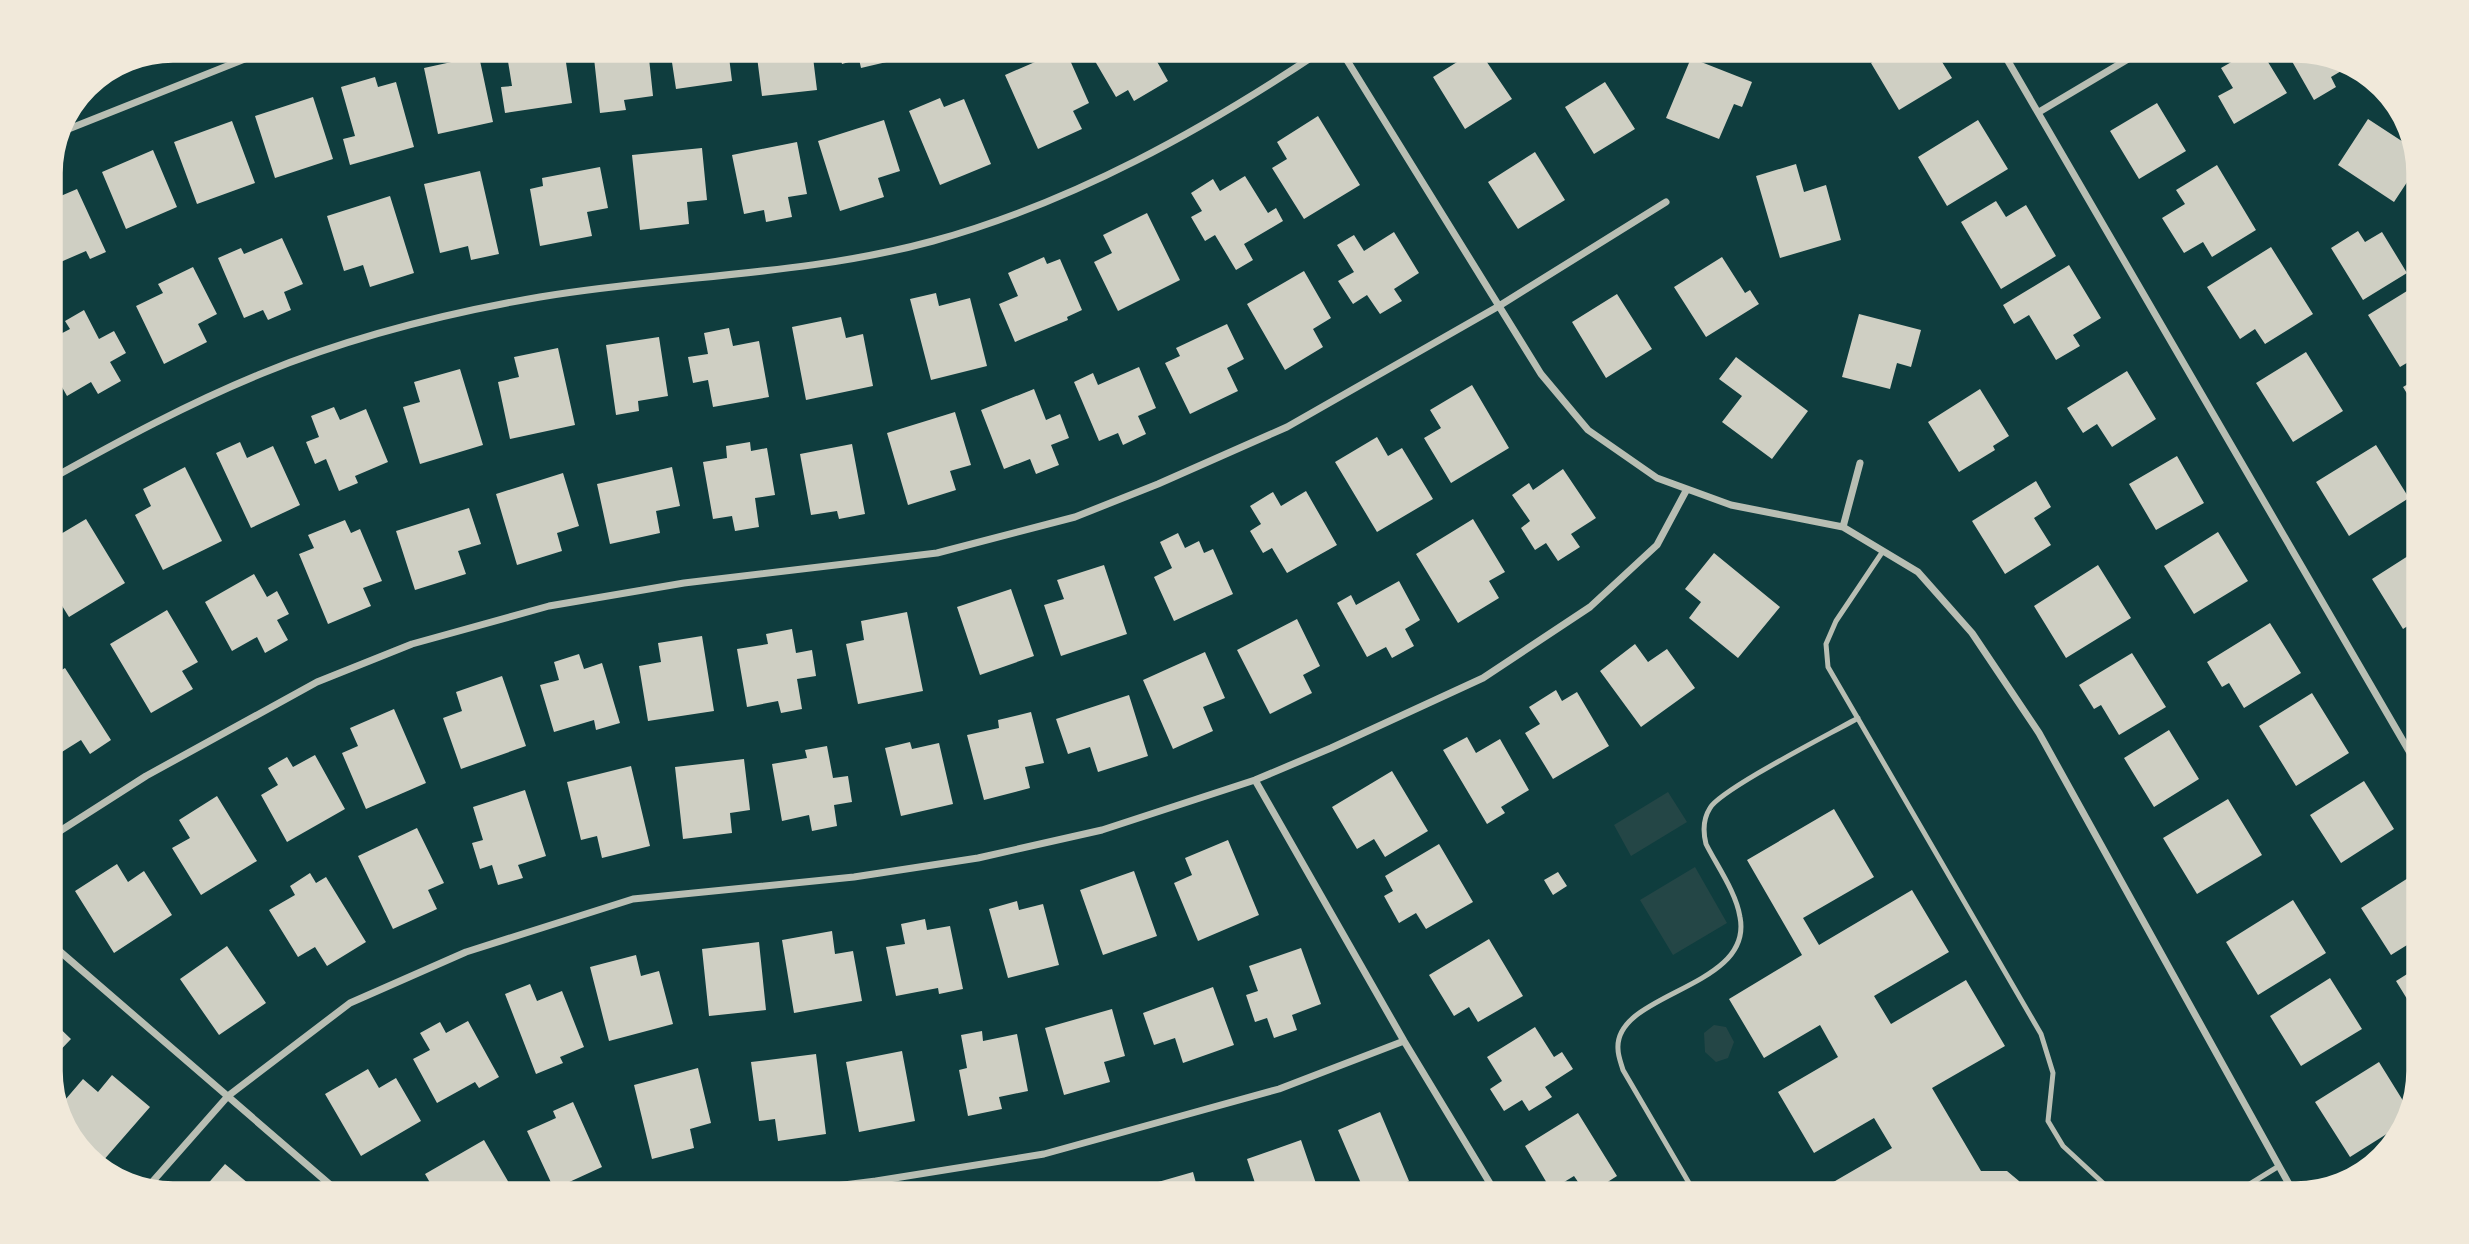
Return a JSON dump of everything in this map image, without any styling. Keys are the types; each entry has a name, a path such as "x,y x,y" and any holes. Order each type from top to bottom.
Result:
{"street":[{"path":"72,127 240,61"},
{"path":"61,473 147,426 265,372 362,339 446,316 540,297 647,282 793,269 931,242 995,221 1125,167 1252,97 1306,61"},
{"path":"1347,61 1541,374 1588,430 1657,478 1731,505 1843,527 1917,572 1972,633 2039,733 2288,1183"},
{"path":"2008,61 2408,749"},
{"path":"2039,112 2126,61"},
{"path":"61,830 146,776 317,682 412,644 549,606 684,583 937,553 1074,517 1287,427 1499,306 1666,202"},
{"path":"1843,527 1860,463"},
{"path":"153,1181 228,1096 350,1003 466,952 633,899 854,877 978,858 1102,830 1255,780 1483,678 1590,607 1657,545 1687,489"},
{"path":"1255,780 1404,1041 1490,1183"},
{"path":"61,952 328,1183"},
{"path":"860,1183 1044,1154 1279,1090 1404,1041"}],"lane":[{"path":"1883,551 1836,621 1826,644 1828,667 2041,1034 2053,1073 2049,1121 2053,1129 2063,1146 2103,1183"},
{"path":"1689,1183 1623,1070 1617,1047 1625,1026 1645,1010 1716,969 1735,947 1741,919 1703,832 1710,808 1733,789 1858,718"},
{"path":"2251,1183 2279,1166"}],"shaded area":[{"path":"1668,792 1687,822 1631,856 1614,825"},
{"path":"1695,867 1727,923 1673,955 1640,900"},
{"path":"1714,1025 1726,1027 1734,1042 1728,1058 1716,1062 1705,1052 1704,1033"}],"building":[{"path":"456,61 480,61 493,122 438,134 424,68"},
{"path":"508,61 566,61 572,103 505,113 501,87 512,86"},
{"path":"594,61 649,61 653,96 624,100 626,110 600,113"},
{"path":"672,61 730,61 732,81 676,89"},
{"path":"758,61 813,61 817,90 762,96"},
{"path":"859,61 891,61 861,68"},
{"path":"1037,61 1070,61 1089,103 1073,111 1082,129 1038,149 1005,75"},
{"path":"1095,61 1157,61 1168,81 1134,101 1128,90 1116,97"},
{"path":"1459,61 1486,61 1512,99 1465,129 1433,77"},
{"path":"1690,61 1699,61 1752,82 1742,107 1734,104 1719,139 1666,118"},
{"path":"1941,61 1952,78 1899,110 1871,63"},
{"path":"2233,61 2267,61 2287,93 2234,124 2218,96 2233,88 2221,68"},
{"path":"2292,61 2317,63 2341,71 2331,77 2336,87 2314,100"},
{"path":"375,77 378,87 396,82 414,147 350,165 343,139 355,136 341,87"},
{"path":"1605,82 1635,129 1594,154 1565,107"},
{"path":"313,97 333,159 275,178 255,116"},
{"path":"940,98 944,107 964,99 991,164 940,185 909,111"},
{"path":"2157,103 2186,151 2139,179 2110,131"},
{"path":"1318,116 1360,185 1304,219 1272,168 1287,159 1277,142"},
{"path":"2368,119 2403,142 2408,181 2394,202 2338,165"},
{"path":"884,120 900,171 878,178 884,197 840,211 818,141"},
{"path":"1978,120 2008,169 1947,206 1918,157"},
{"path":"232,121 255,183 197,204 174,142"},
{"path":"797,142 807,194 788,197 792,217 766,222 764,210 744,214 732,155"},
{"path":"702,148 707,200 687,202 689,224 640,230 632,155"},
{"path":"153,150 177,207 126,229 102,172"},
{"path":"1535,152 1565,200 1518,229 1488,182"},
{"path":"1796,164 1804,192 1826,185 1841,240 1780,258 1756,176"},
{"path":"2217,165 2256,230 2212,257 2203,242 2184,253 2162,218 2185,204 2176,190"},
{"path":"600,167 608,208 587,212 592,236 540,246 530,189 543,186 542,178"},
{"path":"480,171 499,254 471,260 468,246 440,253 424,184"},
{"path":"1245,176 1268,213 1276,208 1283,221 1244,244 1253,260 1236,270 1215,235 1205,241 1191,217 1202,211 1191,193 1213,179 1220,191"},
{"path":"77,189 106,252 90,259 86,251 61,262 61,196"},
{"path":"390,196 414,273 370,287 363,265 344,271 327,216"},
{"path":"1996,201 2006,217 2026,205 2056,256 2001,289 1961,222"},
{"path":"1147,213 1180,280 1118,311 1094,262 1112,253 1103,235"},
{"path":"2358,231 2365,242 2382,232 2407,273 2363,300 2331,248"},
{"path":"1394,232 1419,273 1394,289 1402,301 1380,314 1367,295 1353,304 1338,281 1354,272 1337,245 1354,235 1364,251"},
{"path":"282,238 303,284 284,292 291,310 268,320 263,310 244,318 218,258 241,248 244,254"},
{"path":"2271,247 2313,314 2265,344 2255,329 2240,339 2207,287"},
{"path":"1044,257 1047,264 1060,259 1082,310 1067,317 1068,320 1015,342 999,304 1018,296 1008,273"},
{"path":"1722,257 1745,293 1750,290 1759,304 1706,337 1674,287"},
{"path":"2069,265 2101,318 2073,335 2080,346 2056,360 2029,315 2014,324 2003,305"},
{"path":"193,267 217,314 198,324 207,342 164,364 136,306 163,293 158,284"},
{"path":"1304,271 1331,318 1313,329 1323,347 1285,370 1247,304"},
{"path":"2408,290 2408,362 2400,367 2368,315"},
{"path":"936,293 939,306 970,298 987,366 931,380 910,299"},
{"path":"1617,294 1652,349 1606,378 1572,322"},
{"path":"84,310 99,339 114,331 126,353 110,362 121,381 98,394 91,382 67,396 61,385 61,334 70,329 65,321"},
{"path":"1859,314 1921,330 1911,367 1897,363 1890,389 1842,377"},
{"path":"841,317 846,338 863,334 873,386 806,400 792,327"},
{"path":"1227,324 1244,359 1227,368 1238,391 1190,414 1165,363 1180,356 1176,348"},
{"path":"729,328 733,346 759,341 769,397 713,407 708,380 693,383 688,357 708,354 704,333"},
{"path":"659,337 668,396 638,401 639,411 616,415 606,345"},
{"path":"558,348 575,425 510,439 498,382 519,377 514,357"},
{"path":"2306,352 2343,411 2293,442 2256,383"},
{"path":"1736,357 1808,411 1772,459 1722,422 1742,396 1719,379"},
{"path":"1139,367 1156,408 1138,416 1146,434 1123,445 1118,433 1099,441 1074,382 1093,373 1098,385"},
{"path":"460,369 483,445 420,464 403,407 420,402 414,382"},
{"path":"2127,371 2156,419 2112,447 2097,424 2083,433 2067,408"},
{"path":"1472,385 1509,448 1451,483 1424,438 1441,428 1430,410"},
{"path":"1034,389 1046,420 1060,414 1069,438 1051,445 1059,465 1036,474 1030,459 1004,469 981,410"},
{"path":"1980,389 2009,436 1993,446 1995,450 1959,472 1928,422"},
{"path":"334,407 340,420 366,409 388,462 355,476 358,483 339,491 326,459 315,464 306,442 319,437 311,416"},
{"path":"955,412 971,465 950,471 956,490 908,505 887,433"},
{"path":"1377,437 1388,456 1402,448 1433,499 1377,532 1335,462"},
{"path":"240,442 247,458 273,446 300,505 251,528 216,453"},
{"path":"750,442 751,451 767,448 775,495 755,498 759,527 735,531 732,516 713,519 703,462 727,458 726,446"},
{"path":"852,444 865,514 839,519 837,511 811,515 800,454"},
{"path":"2376,445 2408,499 2349,536 2316,482"},
{"path":"2177,456 2204,503 2156,530 2129,484"},
{"path":"185,467 222,541 163,570 135,515 151,506 143,489"},
{"path":"672,467 680,506 656,511 660,533 610,544 597,484"},
{"path":"1563,469 1596,518 1571,534 1580,547 1558,561 1546,543 1535,550 1521,528 1530,521 1512,495 1529,483 1533,490"},
{"path":"563,473 579,526 557,533 562,551 517,565 496,494"},
{"path":"2036,481 2051,507 2034,518 2051,545 2005,574 1972,521"},
{"path":"1306,491 1337,545 1287,573 1272,548 1263,553 1250,531 1261,524 1250,506 1273,492 1281,506"},
{"path":"469,508 481,544 458,551 466,574 415,590 396,531"},
{"path":"86,519 125,583 69,617 61,604 61,534"},
{"path":"1473,519 1505,572 1489,581 1499,598 1458,623 1416,554"},
{"path":"345,520 351,533 360,529 382,581 363,588 371,606 328,624 299,554 314,548 308,535"},
{"path":"2218,532 2248,581 2194,614 2164,566"},
{"path":"1178,533 1185,548 1199,541 1204,553 1213,549 1233,594 1174,621 1154,577 1172,568 1160,542"},
{"path":"1714,553 1780,607 1738,658 1689,618 1701,602 1685,589"},
{"path":"2408,556 2408,626 2403,629 2372,579"},
{"path":"1104,565 1127,634 1061,656 1044,605 1064,599 1057,580"},
{"path":"2098,565 2131,618 2066,658 2034,606"},
{"path":"254,574 267,597 277,591 289,614 277,620 288,640 265,653 257,637 232,651 205,602"},
{"path":"1399,581 1420,620 1405,629 1414,646 1392,658 1386,647 1367,657 1337,603 1351,595 1356,605"},
{"path":"1011,589 1034,656 980,675 957,607"},
{"path":"167,610 198,662 182,671 193,689 151,713 110,644"},
{"path":"907,612 923,691 858,704 846,644 864,640 861,621"},
{"path":"1297,619 1320,666 1303,675 1312,693 1270,714 1237,650"},
{"path":"2270,623 2301,673 2244,708 2229,683 2222,687 2207,662"},
{"path":"792,629 796,653 812,650 816,676 797,679 802,709 781,713 778,701 747,707 737,649 768,644 766,634"},
{"path":"702,636 714,711 648,721 639,666 661,662 658,643"},
{"path":"1635,644 1648,662 1667,649 1695,688 1641,727 1600,671"},
{"path":"1205,652 1225,698 1203,707 1213,731 1173,749 1143,680"},
{"path":"2132,653 2166,707 2119,735 2101,705 2094,709 2079,685"},
{"path":"579,654 584,669 602,663 620,723 596,730 594,720 554,732 540,685 559,680 554,662"},
{"path":"65,668 111,740 90,754 81,740 61,752 61,670"},
{"path":"502,676 526,746 461,769 443,718 462,711 456,692"},
{"path":"1556,690 1562,701 1577,692 1609,746 1553,779 1525,733 1540,724 1529,707"},
{"path":"2312,693 2349,753 2296,786 2259,726"},
{"path":"1129,695 1148,756 1098,772 1090,747 1068,754 1056,719"},
{"path":"394,709 426,783 366,809 342,753 358,746 350,728"},
{"path":"1031,712 1044,763 1025,767 1030,788 984,800 967,735 999,728 998,720"},
{"path":"2169,730 2199,779 2154,807 2124,758"},
{"path":"1467,737 1476,753 1500,739 1529,790 1501,807 1505,813 1487,824 1443,750"},
{"path":"910,742 912,749 939,743 953,804 901,816 885,748"},
{"path":"827,746 833,778 848,776 852,802 834,805 837,826 812,831 809,815 782,821 772,764 807,758 805,750"},
{"path":"315,755 345,809 287,842 261,795 278,785 268,768 287,757 293,767"},
{"path":"744,759 750,810 730,813 732,833 683,839 675,767"},
{"path":"631,766 650,846 602,858 597,836 581,840 567,782"},
{"path":"1392,771 1428,831 1385,857 1374,839 1357,849 1332,807"},
{"path":"2364,781 2394,829 2341,863 2310,815"},
{"path":"525,790 546,856 518,865 523,878 498,885 492,865 480,869 472,843 483,840 473,807"},
{"path":"217,796 257,861 201,895 172,848 190,838 179,820"},
{"path":"2228,799 2262,855 2197,894 2163,838"},
{"path":"1834,809 1874,877 1803,918 1819,945 1912,890 1949,952 1874,996 1891,1024 1966,980 2005,1046 1932,1088 1981,1171 2007,1171 2020,1183 1832,1183 1892,1148 1874,1118 1814,1153 1778,1092 1838,1057 1820,1025 1764,1058 1729,999 1802,955 1747,860"},
{"path":"417,828 444,883 428,890 437,909 393,929 358,856"},
{"path":"1228,840 1259,915 1198,941 1174,883 1192,875 1185,858"},
{"path":"1439,844 1473,902 1426,929 1416,913 1399,923 1384,896 1393,891 1385,876"},
{"path":"117,864 128,882 144,871 172,915 114,953 75,891"},
{"path":"1134,871 1157,936 1103,955 1080,890"},
{"path":"1558,872 1567,886 1553,895 1544,880"},
{"path":"310,873 316,883 326,877 366,942 327,966 315,947 298,957 269,910 295,895 290,886"},
{"path":"2408,878 2408,944 2391,955 2361,908"},
{"path":"2293,900 2326,953 2258,995 2226,942"},
{"path":"1017,901 1019,910 1043,904 1059,965 1008,978 989,909"},
{"path":"925,919 927,930 950,926 963,989 939,994 938,988 896,996 886,947 905,944 901,924"},
{"path":"832,931 835,954 853,951 862,1001 794,1013 782,940"},
{"path":"1489,939 1523,996 1478,1022 1469,1007 1454,1016 1429,975"},
{"path":"759,942 766,1010 709,1016 702,949"},
{"path":"227,946 266,1003 219,1035 180,979"},
{"path":"1301,948 1321,1004 1292,1015 1297,1030 1274,1038 1267,1018 1255,1022 1246,995 1258,991 1249,966"},
{"path":"636,955 641,976 659,971 673,1024 609,1041 590,967"},
{"path":"2408,974 2408,1000 2396,981"},
{"path":"2330,978 2362,1029 2301,1066 2270,1016"},
{"path":"530,984 537,1001 562,991 584,1047 560,1057 563,1063 536,1074 505,994"},
{"path":"1213,987 1234,1045 1183,1063 1175,1038 1154,1045 1143,1013"},
{"path":"1112,1009 1125,1056 1104,1062 1110,1082 1064,1095 1045,1028"},
{"path":"468,1021 499,1077 479,1088 475,1082 437,1103 413,1059 430,1050 420,1033 440,1022 446,1033"},
{"path":"1535,1027 1554,1057 1562,1052 1573,1069 1545,1087 1552,1097 1529,1111 1522,1100 1504,1111 1490,1089 1502,1081 1487,1057"},
{"path":"61,1029 71,1039 61,1049"},
{"path":"982,1031 983,1041 1017,1034 1028,1091 999,1097 1002,1109 968,1116 959,1070 967,1068 961,1035"},
{"path":"902,1051 915,1121 859,1132 846,1062"},
{"path":"816,1054 826,1134 778,1141 775,1119 759,1121 751,1062"},
{"path":"2379,1062 2403,1101 2389,1132 2350,1157 2315,1102"},
{"path":"698,1068 711,1123 690,1129 694,1148 652,1159 634,1085"},
{"path":"368,1069 379,1088 396,1078 421,1121 361,1156 325,1094"},
{"path":"112,1075 150,1107 105,1159 80,1133 65,1100 83,1079 98,1092"},
{"path":"573,1102 602,1167 567,1183 551,1183 527,1131 556,1118 553,1111"},
{"path":"1380,1112 1409,1181 1361,1183 1338,1130"},
{"path":"1578,1113 1617,1176 1606,1183 1579,1183 1574,1176 1562,1183 1547,1183 1525,1146"},
{"path":"484,1140 509,1183 430,1183 425,1174"},
{"path":"1301,1140 1316,1183 1255,1183 1247,1159"},
{"path":"225,1164 248,1183 208,1183"},
{"path":"1193,1172 1196,1183 1154,1183"}]}
